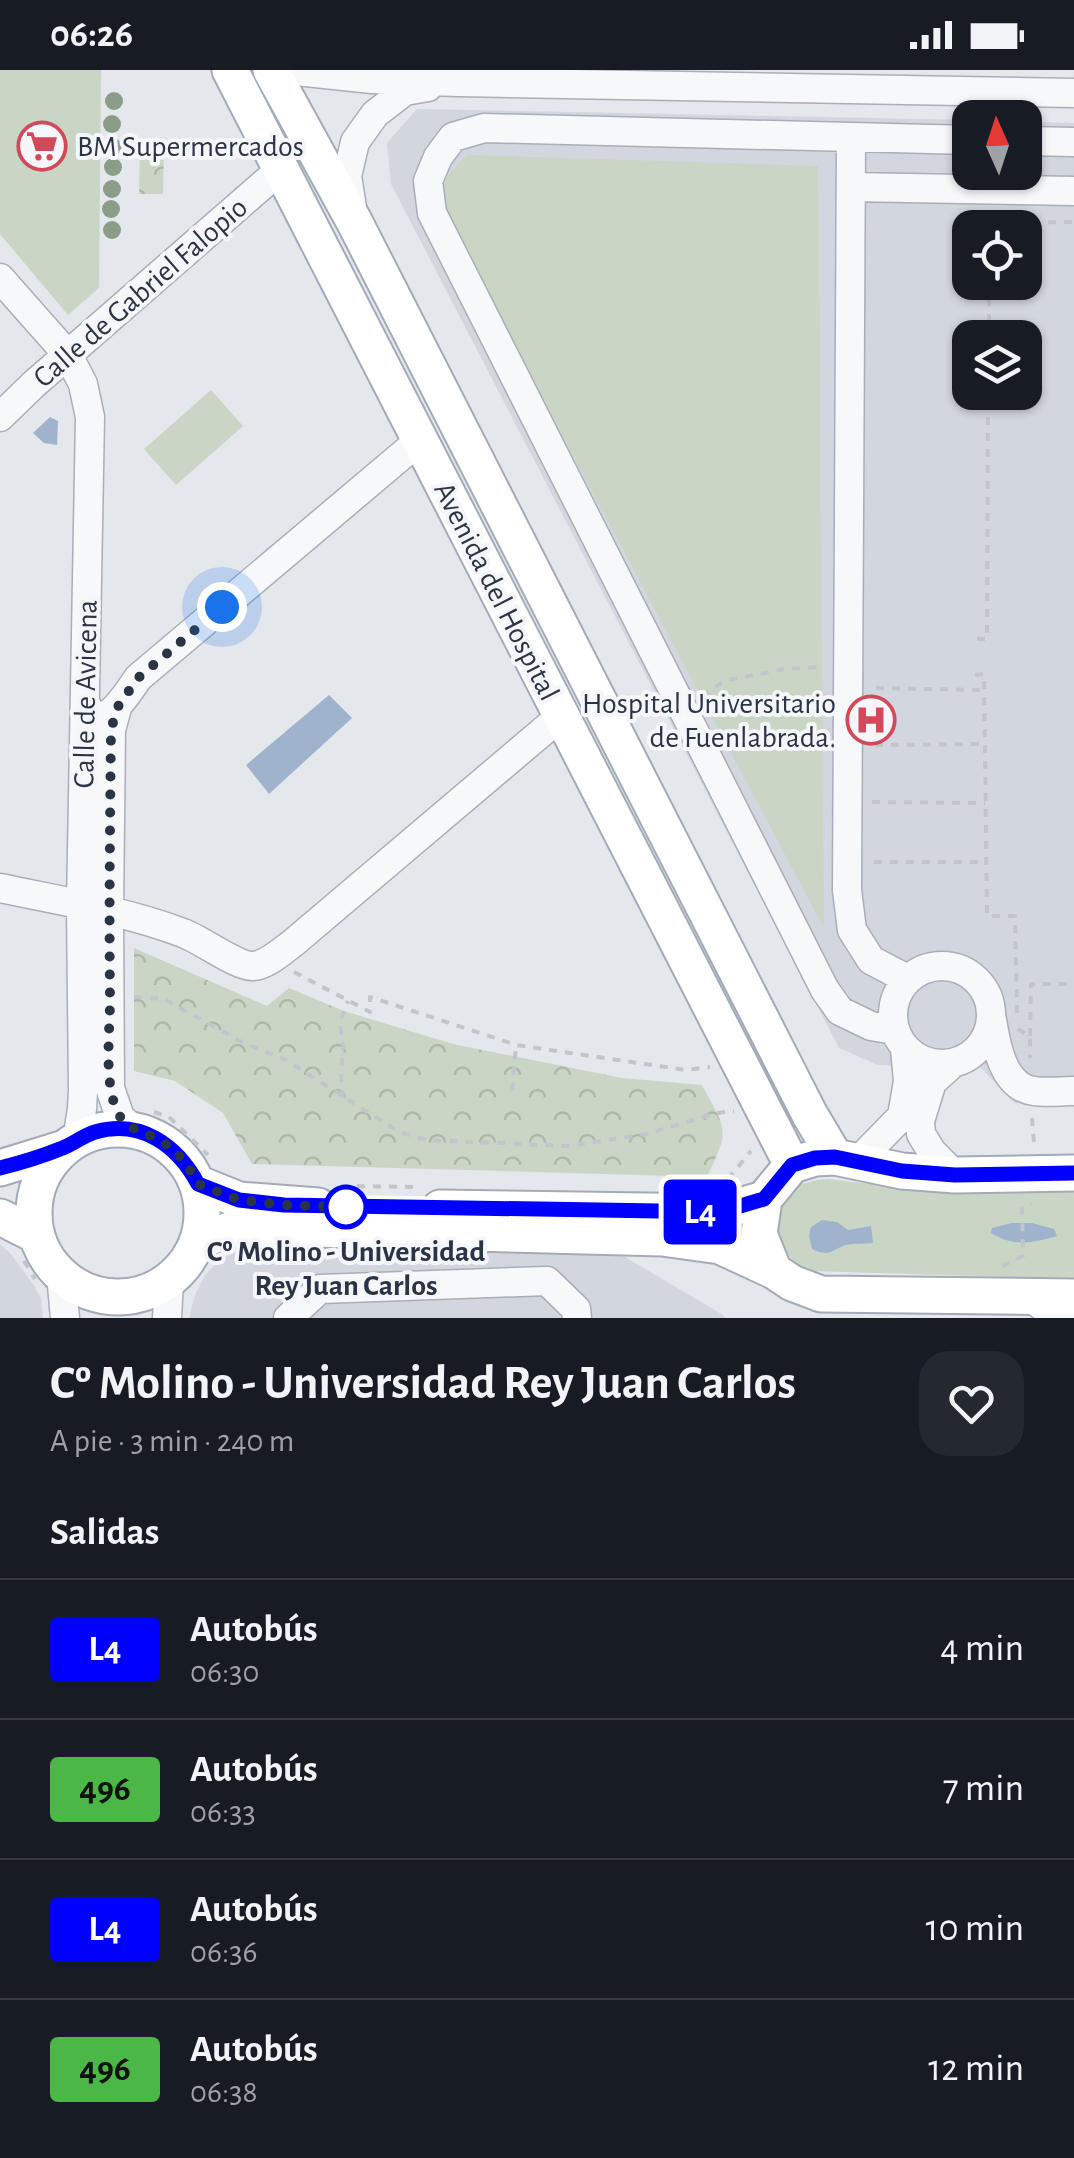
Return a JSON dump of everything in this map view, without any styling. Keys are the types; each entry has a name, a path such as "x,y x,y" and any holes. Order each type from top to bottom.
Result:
{"main road":[{"name":"Avenida del Hospital","path":"230,70 792,1165"},
{"name":"Avenida del Hospital","path":"271,70 355,223 810,1115 846,1159"},
{"path":"0,1168 95,1132 114,1129 124,1117 239,1200 314,1206 720,1212 764,1199"},
{"path":"27,1243 38,1187 48,1166 71,1144"},
{"path":"774,1270 759,1234 764,1199 792,1165 815,1158 955,1175 1074,1173"},
{"path":"0,1217 46,1257 49,1280 114,1298 134,1296 169,1281 191,1256 203,1212 205,1172"},
{"path":"198,1241 238,1226 662,1238 720,1246 774,1270 828,1306 951,1307 1028,1296 1074,1297"}],"street":[{"path":"287,70 372,79 459,82 852,80 1074,93"},
{"path":"355,223 347,176 355,142 375,114 405,91 459,82"},
{"path":"952,140 484,128 452,137 428,181 432,214 825,990 840,1011 900,1040 919,1059 952,1064"},
{"path":"851,138 846,890 852,930 871,960 907,979"},
{"path":"1042,141 1074,142"},
{"name":"Calle de Gabriel Falopio","path":"0,418 281,169"},
{"path":"851,187 1074,190"},
{"name":"Calle de Avicena","path":"0,278 68,355 83,384 90,417 81,906 82,1110 71,1144"},
{"path":"124,1117 110,1088 111,730 117,708 138,678 420,440"},
{"path":"85,701 96,718 117,708"},
{"path":"0,888 184,933 241,964 254,966 293,943 562,716"},
{"path":"846,1159 902,1116 908,1081 892,1012 896,994 907,979 924,968 944,965 964,970 980,982 990,1000 995,1040 1015,1082 1030,1091 1074,1091"},
{"path":"955,1175 932,1152 921,1134 920,1121 932,1082 952,1064 971,1056 985,1040 992,1020"},
{"path":"49,1280 65,1318"},
{"path":"167,1318 169,1281"},
{"path":"288,1318 320,1289 547,1282 576,1309 576,1318"},
{"path":"1028,1296 1045,1308 1073,1318"}],"path":[{"path":"1042,222 1074,222"},
{"path":"977,639 987,639 988,410"},
{"path":"683,709 724,681 785,669 829,667 848,679"},
{"path":"975,674 984,674 987,916"},
{"path":"876,688 983,690"},
{"path":"875,746 984,744"},
{"path":"872,802 985,803"},
{"path":"874,862 986,862"},
{"path":"270,960 370,1012 370,997 516,1045 686,1070 740,1062"},
{"path":"1030,1037 1031,984 1074,984"},
{"path":"110,998 164,999 240,1041 286,1060 399,1132 426,1140 568,1146 646,1134 718,1113 767,1117 726,1180"},
{"path":"343,1098 340,1022 348,1000"},
{"path":"512,1091 516,1045"},
{"path":"124,1117 142,1108 170,1116 186,1130 205,1172"},
{"path":"343,1186 422,1188"},
{"path":"1022,1209 1023,1256"},
{"path":"27,1243 49,1280"}],"shaded area":[{"name":"Hospital Universitario de Fuenlabrada.","path":"417,109 952,120 952,190 1042,190 1042,122 1074,123 1074,1105 1014,1103 981,1068 878,1065 839,1048 391,184 387,143"},
{"path":"0,1244 35,1287 41,1298 43,1318 0,1318"},
{"path":"246,1247 620,1254 725,1318 189,1318 205,1275 221,1259"}],"green space":[{"path":"0,70 101,70 99,288 68,315 0,234"},
{"path":"140,144 164,145 163,194 139,194"},
{"path":"467,155 818,166 824,928 442,209 447,179"},
{"path":"211,390 243,426 176,485 144,449"},
{"path":"134,948 267,1006 289,988 344,1011 453,1044 622,1078 702,1085 721,1122 719,1149 707,1177 252,1164 223,1113 175,1081 134,1071"},
{"path":"828,1179 920,1188 1074,1192 1074,1279 811,1271 800,1266 784,1248 777,1226 778,1214 782,1202 794,1189"}],"water":[{"path":"50,417 58,421 57,445 44,443 33,433"},
{"path":"329,695 352,718 269,794 246,765"},
{"path":"822,1220 837,1222 848,1230 871,1226 873,1243 818,1252 812,1249 809,1236 811,1227"},
{"path":"1012,1223 1054,1229 1057,1236 1023,1242 991,1233 992,1228"}],"bus line":[{"name":"L4","path":"0,1168 65,1148 95,1132 134,1130 172,1148 198,1184 239,1200 314,1206 661,1212 720,1212 764,1199 792,1165 815,1158 835,1157 902,1171 955,1175 1074,1173"}],"place":[{"name":"BM Supermercados","path":"42,146"},
{"name":"Hospital Universitario de Fuenlabrada.","path":"871,720"},
{"name":"Cº Molino - Universidad Rey Juan Carlos","path":"346,1207"}],"route":[{"path":"222,607 138,678 117,708 111,730 110,1088 120,1116 134,1130 172,1148 198,1184 239,1200 346,1207"}]}
